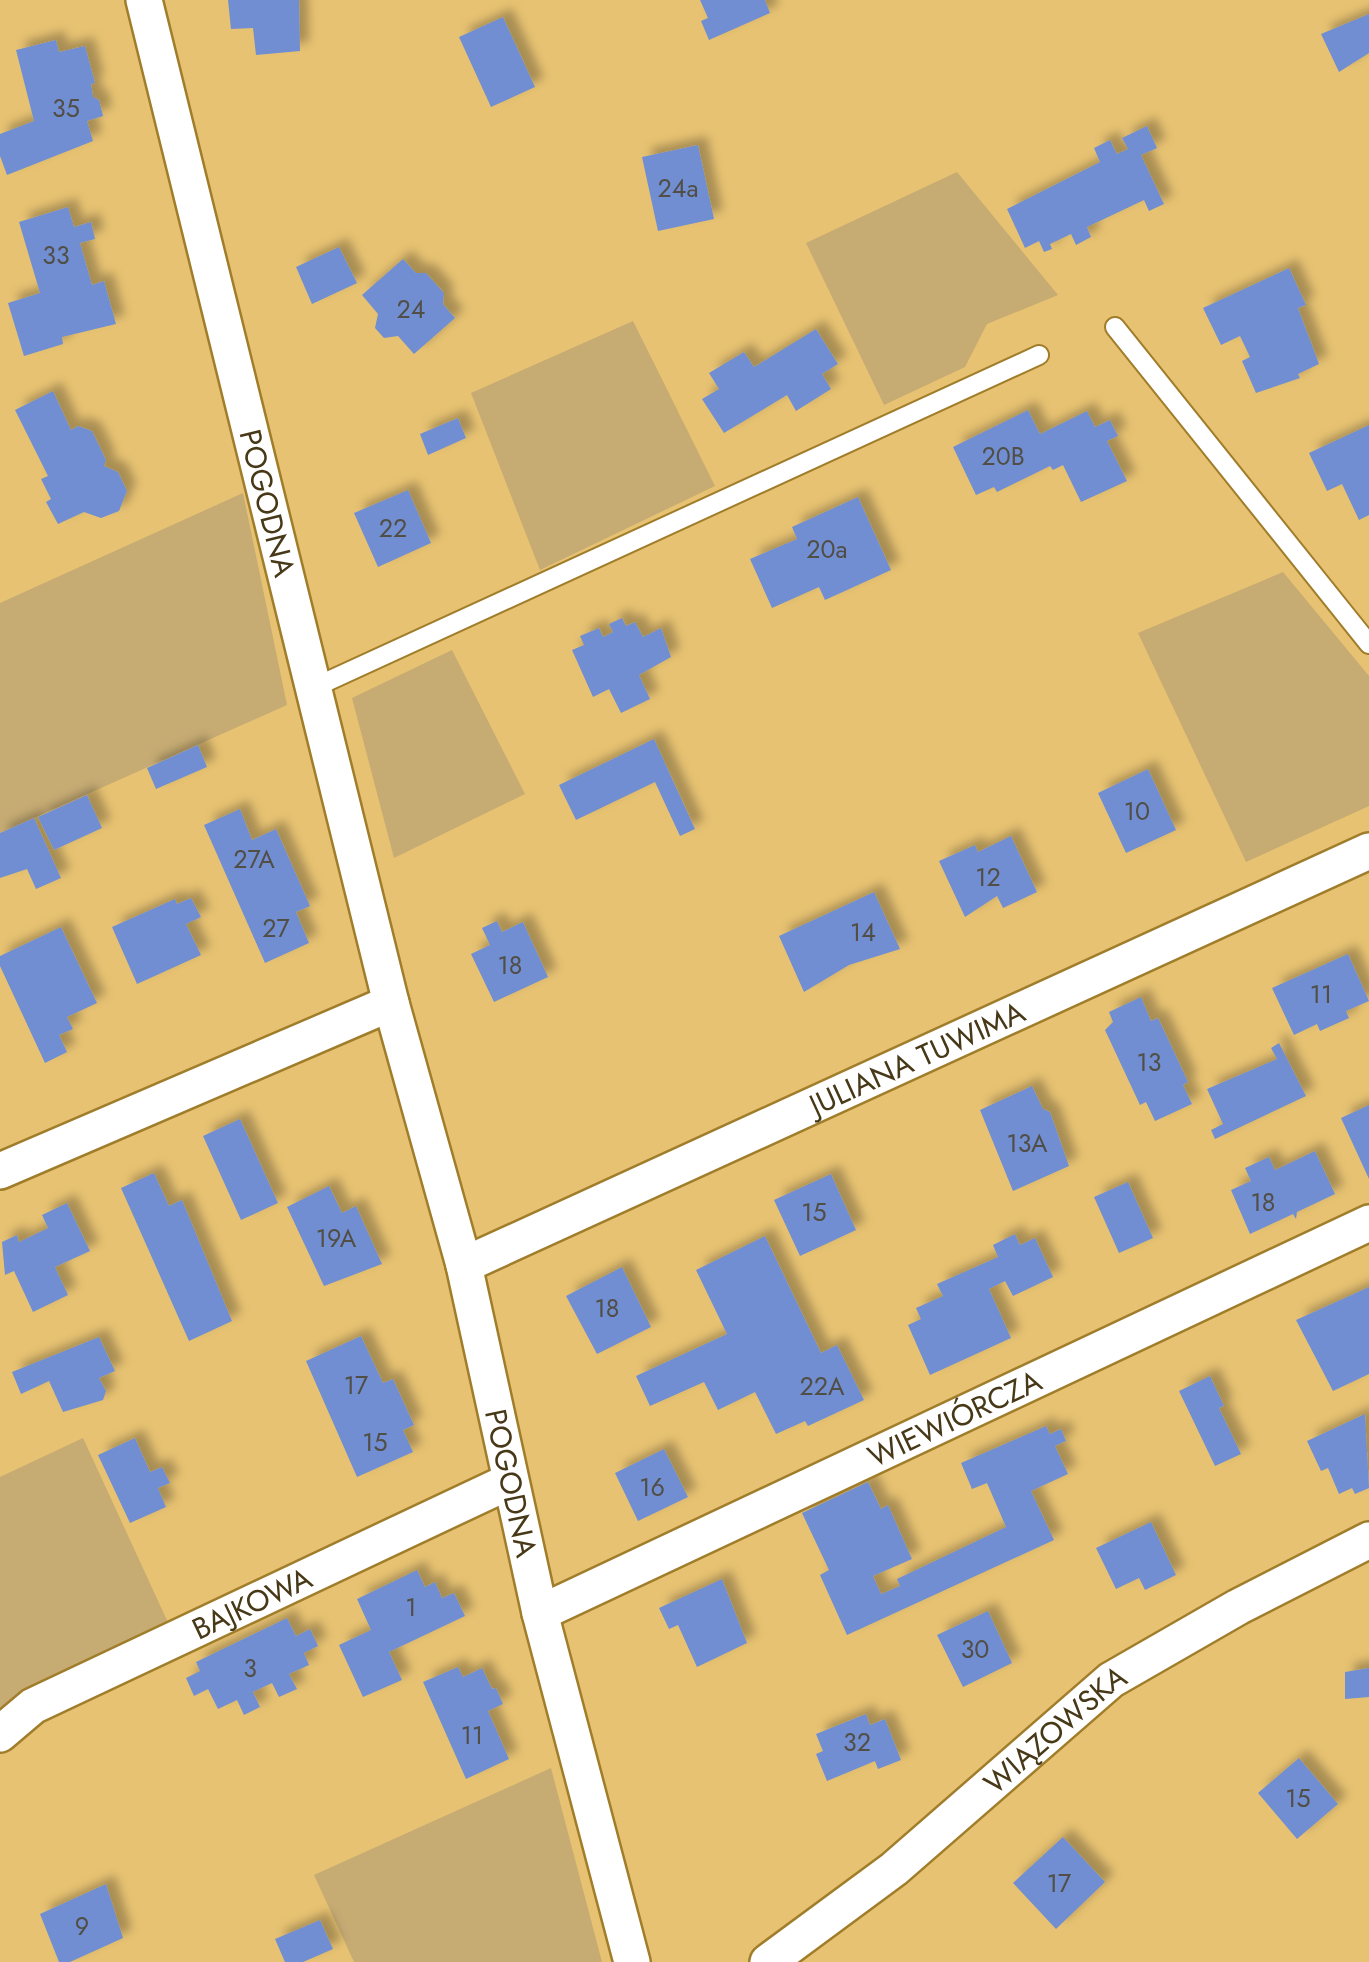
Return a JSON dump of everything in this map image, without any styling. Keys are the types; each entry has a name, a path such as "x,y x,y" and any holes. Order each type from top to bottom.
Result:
{"street":[{"name":"POGODNA","path":"144,0 391,1003 464,1265 508,1482 632,1962"},
{"name":"JULIANA TUWIMA","path":"464,1265 1369,851"},
{"path":"0,1171 391,1003"},
{"name":"WIEWIÓRCZA","path":"540,1613 1369,1223"},
{"name":"BAJKOWA","path":"0,1734 33,1706 508,1482"},
{"name":"WIĄZOWSKA","path":"768,1962 894,1869 1111,1680 1238,1606 1369,1540"}],"lane":[{"path":"1115,327 1369,644"},
{"path":"313,688 1039,355"}],"shaded area":[{"path":"957,172 1058,295 987,324 965,367 884,405 806,243"},
{"path":"633,321 715,486 540,570 471,393"},
{"path":"243,493 287,705 0,833 0,603"},
{"path":"1283,572 1369,676 1369,806 1246,862 1138,633"},
{"path":"452,650 525,794 394,858 352,698"},
{"path":"83,1438 171,1629 0,1709 0,1477"},
{"path":"551,1768 602,1962 354,1962 314,1875"}],"building":[{"path":"228,0 299,0 300,51 256,55 253,28 231,29"},
{"path":"700,0 765,0 770,13 709,40 701,21 708,18"},
{"path":"1369,14 1369,53 1339,72 1321,34"},
{"path":"503,17 535,87 491,107 459,37"},
{"path":"56,40 59,52 85,46 95,83 91,84 93,97 99,100 103,116 87,121 93,141 7,175 0,156 0,134 34,121 16,50"},
{"path":"1147,126 1157,148 1141,155 1164,204 1149,211 1144,200 1087,227 1091,237 1076,245 1071,234 1050,244 1052,249 1044,252 1039,241 1025,248 1007,209 1100,162 1094,148 1110,140 1117,154 1128,149 1122,138"},
{"path":"698,145 714,219 658,231 642,157"},
{"path":"68,207 74,227 91,222 95,239 80,243 92,285 104,281 116,324 62,337 63,344 24,356 8,303 40,293 19,222"},
{"path":"339,247 357,283 312,304 296,267"},
{"path":"403,259 416,273 426,273 444,293 443,304 455,318 414,354 398,336 384,338 375,328 378,314 362,295"},
{"path":"1289,268 1306,305 1298,308 1319,364 1298,374 1300,378 1256,393 1242,361 1250,357 1240,336 1221,345 1203,308"},
{"path":"816,329 838,364 822,374 831,389 796,411 787,395 724,433 702,399 719,389 709,373 744,352 754,367"},
{"path":"53,391 71,430 78,426 92,431 106,460 104,466 118,472 127,491 119,511 101,518 84,512 58,524 46,502 51,499 41,479 48,476 15,410"},
{"path":"1028,410 1040,434 1087,411 1095,427 1110,420 1118,436 1107,441 1127,481 1081,502 1063,465 1053,470 1050,466 997,492 994,487 976,495 953,447"},
{"path":"458,418 466,438 428,455 420,434"},
{"path":"1369,425 1369,515 1359,520 1342,484 1327,491 1309,453"},
{"path":"408,490 431,543 378,567 354,513"},
{"path":"858,497 891,570 825,600 819,587 772,608 750,559 797,539 792,527"},
{"path":"622,618 626,626 635,622 643,637 661,628 671,657 639,675 650,699 621,713 609,689 593,697 572,650 584,645 580,636 599,628 603,637 613,632 609,624"},
{"path":"654,739 695,829 680,836 655,782 576,820 559,785"},
{"path":"198,745 207,767 156,789 147,768"},
{"path":"1148,769 1176,830 1126,853 1098,793"},
{"path":"87,795 102,828 54,850 38,817"},
{"path":"240,809 252,840 276,829 310,906 296,912 309,943 265,963 204,825"},
{"path":"34,818 61,878 36,889 27,869 0,878 0,833"},
{"path":"1011,836 1037,892 1003,908 997,896 965,917 939,861 975,845 978,852"},
{"path":"874,892 900,949 849,965 804,992 779,936"},
{"path":"191,898 201,917 186,924 201,955 137,984 112,927 175,899 177,904"},
{"path":"497,921 502,932 523,922 548,977 494,1002 471,954 490,945 482,928"},
{"path":"61,927 97,1003 67,1017 73,1029 59,1035 67,1052 45,1063 0,966 0,956"},
{"path":"1348,954 1369,1001 1346,1011 1349,1018 1320,1031 1317,1024 1294,1035 1272,988"},
{"path":"1141,997 1151,1021 1158,1018 1169,1041 1188,1082 1183,1085 1192,1104 1155,1121 1146,1102 1140,1105 1105,1030 1113,1022 1109,1012"},
{"path":"1279,1043 1306,1096 1215,1139 1211,1130 1223,1124 1207,1089 1277,1059 1271,1048"},
{"path":"1032,1086 1043,1109 1050,1112 1069,1166 1013,1191 980,1110"},
{"path":"1369,1105 1369,1179 1341,1118"},
{"path":"240,1119 278,1203 241,1220 203,1136"},
{"path":"1315,1151 1335,1194 1297,1212 1296,1219 1293,1214 1250,1234 1231,1190 1251,1181 1245,1168 1269,1157 1275,1170"},
{"path":"154,1173 169,1206 182,1200 232,1321 189,1341 121,1188"},
{"path":"831,1174 856,1230 800,1256 774,1200"},
{"path":"1128,1182 1153,1238 1119,1253 1094,1197"},
{"path":"329,1186 342,1213 356,1206 382,1264 324,1286 287,1207"},
{"path":"67,1203 90,1251 55,1267 68,1295 33,1312 14,1271 5,1275 2,1242 17,1235 19,1242 48,1228 42,1215"},
{"path":"1015,1234 1020,1245 1035,1238 1053,1277 1013,1296 1005,1281 989,1289 1011,1338 930,1375 908,1325 921,1319 916,1308 943,1296 937,1284 998,1257 993,1245"},
{"path":"765,1236 821,1353 837,1345 864,1400 808,1426 805,1421 776,1434 755,1392 718,1410 704,1382 650,1406 636,1376 727,1334 696,1270"},
{"path":"622,1267 651,1327 597,1354 566,1296"},
{"path":"1369,1287 1369,1374 1333,1391 1296,1320"},
{"path":"361,1336 383,1383 393,1379 414,1425 403,1430 413,1452 357,1477 306,1361"},
{"path":"99,1337 115,1371 99,1378 106,1391 103,1400 63,1412 49,1381 21,1394 12,1372"},
{"path":"1210,1376 1224,1406 1219,1408 1241,1454 1215,1466 1179,1391"},
{"path":"1365,1414 1369,1488 1355,1494 1352,1488 1339,1494 1328,1468 1321,1471 1307,1441"},
{"path":"1046,1426 1050,1434 1061,1429 1066,1441 1055,1446 1068,1474 1031,1491 1054,1540 847,1635 820,1575 829,1570 802,1513 868,1482 881,1509 888,1505 912,1559 873,1576 881,1594 900,1586 897,1579 1006,1527 987,1483 972,1489 961,1463"},
{"path":"135,1438 150,1472 162,1467 170,1483 158,1488 166,1507 130,1523 98,1455"},
{"path":"664,1449 688,1497 638,1521 615,1473"},
{"path":"1151,1522 1176,1575 1145,1590 1139,1578 1116,1589 1096,1548"},
{"path":"417,1570 425,1587 435,1582 442,1598 454,1593 465,1616 389,1652 402,1680 363,1697 339,1645 371,1630 357,1599"},
{"path":"722,1579 747,1643 697,1667 678,1625 669,1629 659,1608"},
{"path":"988,1611 1012,1663 963,1687 937,1635"},
{"path":"287,1618 296,1636 310,1629 318,1646 304,1653 309,1665 289,1674 297,1689 279,1697 272,1683 253,1692 260,1707 244,1715 237,1700 218,1709 208,1689 194,1696 186,1678 200,1671 196,1662"},
{"path":"458,1667 463,1677 482,1668 492,1689 496,1688 503,1704 488,1711 509,1759 466,1779 423,1682"},
{"path":"1369,1668 1369,1697 1345,1699 1345,1672"},
{"path":"866,1714 870,1725 885,1719 901,1760 878,1769 875,1761 827,1781 816,1754 823,1751 816,1734"},
{"path":"1299,1758 1338,1804 1297,1839 1258,1793"},
{"path":"1063,1837 1105,1882 1056,1929 1013,1883"},
{"path":"106,1884 123,1938 70,1962 59,1962 40,1914"},
{"path":"320,1920 333,1949 303,1962 285,1962 275,1939"}]}
